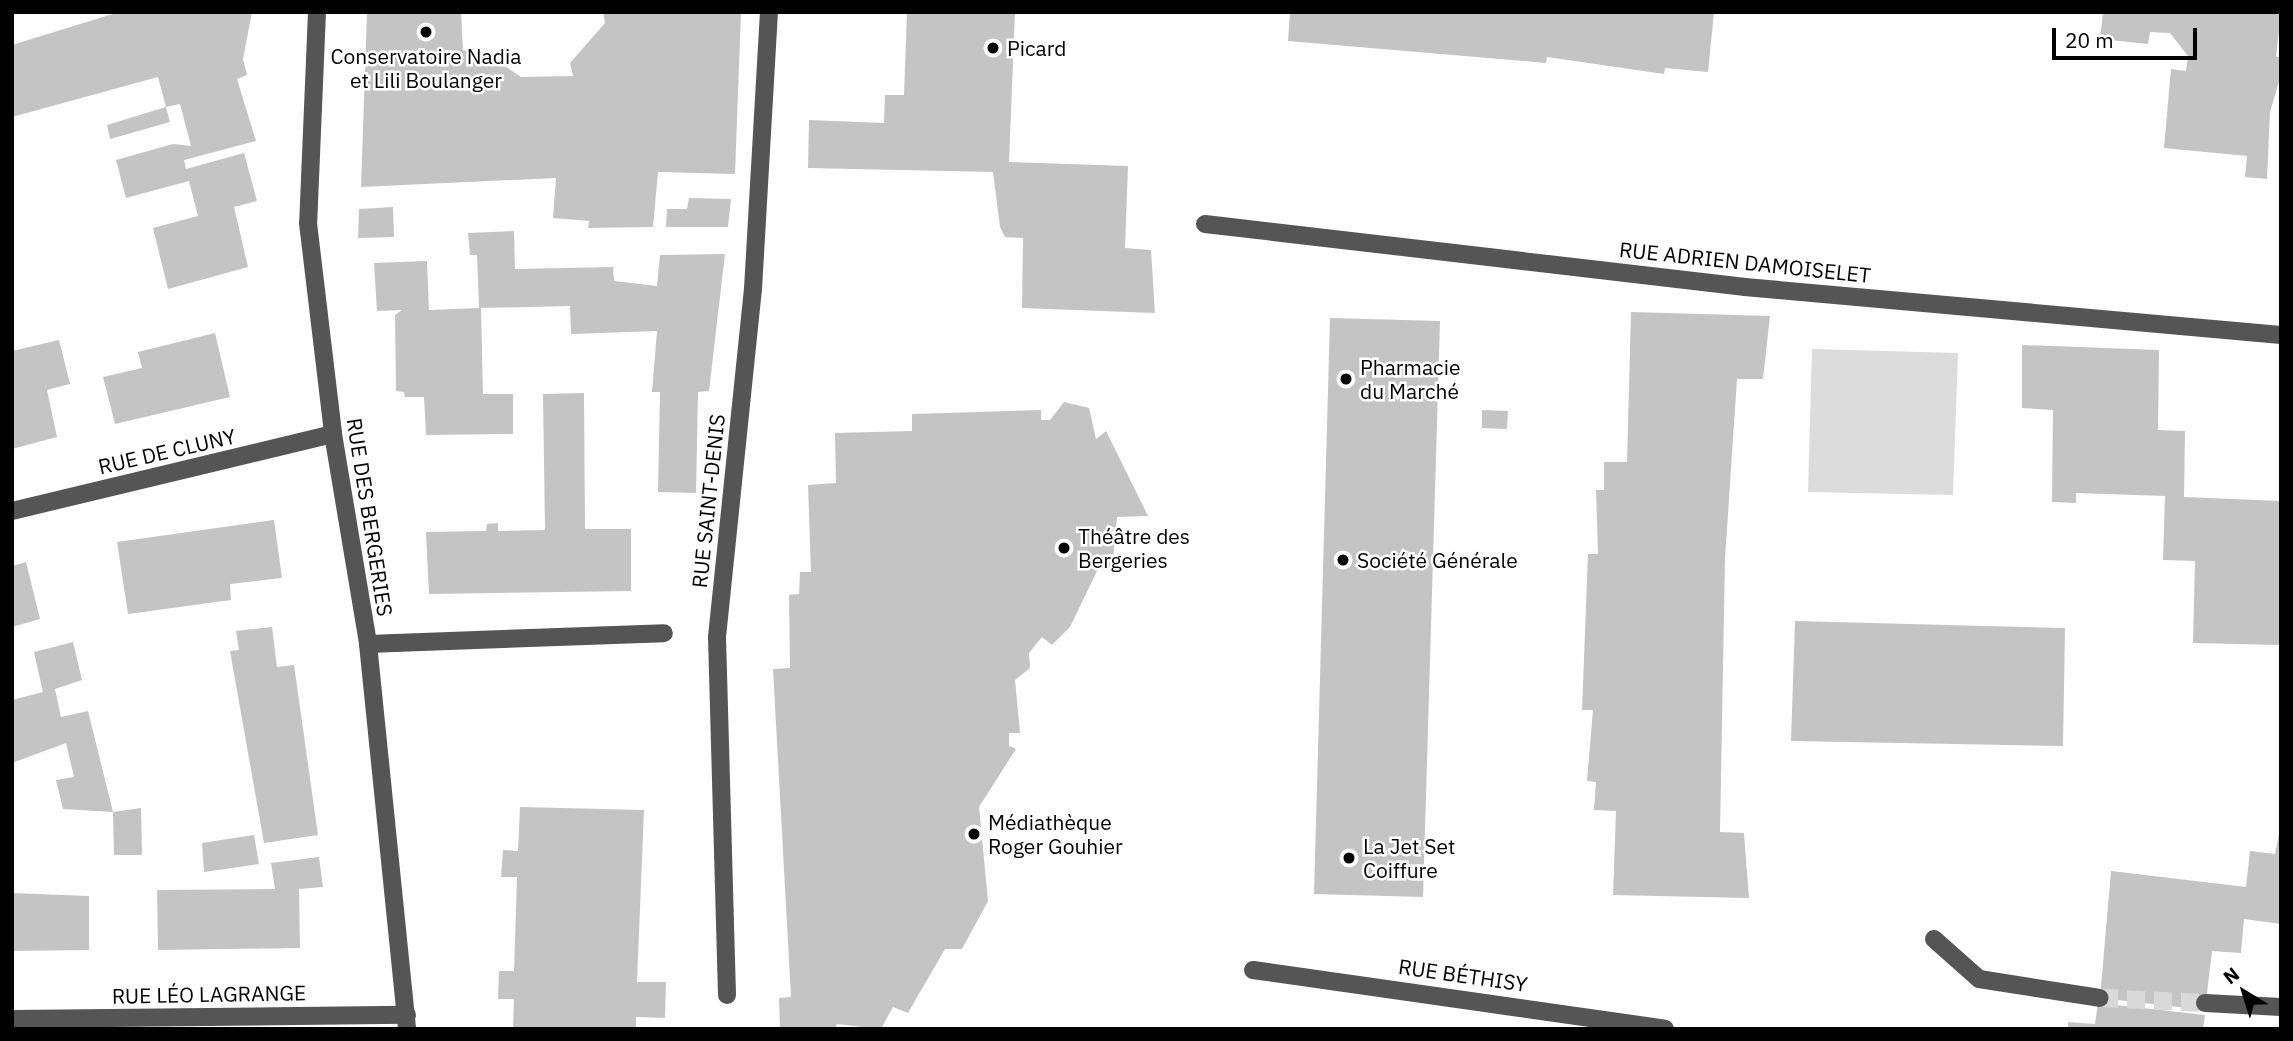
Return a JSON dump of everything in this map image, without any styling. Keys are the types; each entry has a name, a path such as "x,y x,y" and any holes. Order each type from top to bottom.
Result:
{"street":[{"name":"RUE DES BERGERIES","path":"317,12 308,223 332,434 368,644 407,1022"},
{"name":"RUE SAINT-DENIS","path":"727,995 717,637 753,289 769,12"},
{"name":"RUE ADRIEN DAMOISELET","path":"1205,224 1745,287 2281,335"},
{"name":"RUE DE CLUNY","path":"12,511 332,434"},
{"path":"368,644 664,633"},
{"path":"1934,939 1979,979 2100,998"},
{"name":"RUE BÉTHISY","path":"1253,970 1665,1029"},
{"path":"2205,1003 2281,1007"},
{"name":"RUE LÉO LAGRANGE","path":"12,1019 407,1022"}],"shaded area":[{"path":"1812,349 1958,353 1953,495 1808,492"}],"building":[{"path":"119,12 252,12 243,59 247,75 237,79 256,141 184,160 186,169 244,153 257,201 234,207 248,267 168,289 153,228 198,216 189,181 126,198 116,160 173,144 191,146 180,104 166,107 158,77 12,117 12,45"},
{"path":"367,12 461,12 463,50 496,60 521,77 573,76 570,63 605,23 603,12 741,12 735,174 658,172 653,227 588,228 589,221 553,218 556,178 361,187"},
{"path":"907,12 1015,12 1009,162 1128,166 1125,248 1151,250 1155,313 1022,308 1023,238 1005,237 1000,227 993,172 808,168 809,120 884,123 885,95 904,95"},
{"path":"1290,12 1714,12 1708,72 1665,68 1664,74 1547,57 1546,63 1288,41"},
{"path":"2103,12 2281,12 2276,57 2281,57 2281,75 2270,112 2267,179 2245,177 2247,156 2164,148 2171,69 2186,71 2188,56 2170,33 2150,32 2148,44 2100,39"},
{"path":"166,107 170,122 110,139 107,125"},
{"path":"689,198 731,199 728,227 666,227 667,209 687,209"},
{"path":"393,207 394,237 358,238 359,209"},
{"path":"514,231 515,269 613,267 614,281 657,286 660,255 725,254 709,391 698,392 696,493 658,492 660,392 652,392 657,331 571,334 570,306 481,308 483,394 513,394 513,434 426,435 424,397 405,397 404,392 396,391 395,315 402,310 377,311 374,263 427,261 429,310 479,308 477,255 470,255 468,233"},
{"path":"1631,312 1770,316 1763,379 1737,379 1725,559 1720,832 1744,833 1749,898 1613,895 1616,811 1594,810 1596,782 1587,781 1593,710 1582,710 1588,554 1598,554 1596,490 1604,490 1604,462 1627,462"},
{"path":"1330,318 1440,321 1423,897 1314,894"},
{"path":"215,333 230,397 115,424 103,377 142,368 138,352"},
{"path":"59,340 70,384 47,390 57,437 12,449 12,351"},
{"path":"2022,345 2159,350 2158,430 2185,431 2184,497 2281,501 2281,645 2193,643 2195,561 2163,560 2165,496 2076,493 2076,503 2052,502 2053,410 2022,408"},
{"path":"584,393 585,529 631,529 631,591 429,594 426,532 486,531 487,524 498,523 498,531 545,530 543,394"},
{"path":"1064,402 1089,408 1096,439 1106,431 1148,516 1117,517 1112,571 1098,569 1070,627 1052,645 1042,637 1029,653 1030,668 1015,680 1020,733 1009,733 1009,746 1016,749 979,807 988,901 962,949 945,949 908,1013 893,1007 881,1029 837,1024 835,1029 780,1029 779,998 791,997 773,669 790,668 789,595 799,594 800,572 811,572 808,485 836,483 835,433 912,431 912,414 1041,410 1041,420 1050,420"},
{"path":"1482,410 1508,411 1507,429 1482,428"},
{"path":"274,520 282,578 230,584 231,600 128,614 117,542"},
{"path":"26,562 40,619 12,627 12,566"},
{"path":"1795,621 2065,628 2063,746 1791,741"},
{"path":"272,627 277,667 294,665 318,835 264,843 230,651 239,650 236,631"},
{"path":"73,642 82,680 55,689 61,717 88,711 113,812 63,809 56,780 74,777 66,743 12,763 12,700 43,692 34,652"},
{"path":"520,807 644,810 637,982 666,982 665,1018 636,1017 636,1029 513,1029 514,999 498,999 499,971 514,971 517,877 501,877 503,850 518,851"},
{"path":"141,808 142,855 114,855 113,812"},
{"path":"2281,823 2281,924 2244,919 2241,953 2212,951 2205,1010 2100,998 2111,871 2246,887 2250,851 2275,854"},
{"path":"254,835 259,864 204,872 202,843"},
{"path":"319,857 323,887 299,889 300,948 158,950 157,890 275,889 271,863"},
{"path":"12,893 89,896 89,950 12,951"},
{"path":"2098,1003 2205,1015 2203,1029 2068,1029 2068,1022 2095,1024"}],"tunnel":[{"path":"2100,998 2205,1003"}],"place":[{"name":"Conservatoire Nadia et Lili Boulanger","path":"426,32"},
{"name":"Picard","path":"993,48"},
{"name":"Pharmacie du Marché","path":"1346,379"},
{"name":"Théâtre des Bergeries","path":"1064,548"},
{"name":"Société Générale","path":"1343,560"},
{"name":"Médiathèque Roger Gouhier","path":"974,834"},
{"name":"La Jet Set Coiffure","path":"1349,858"}]}
